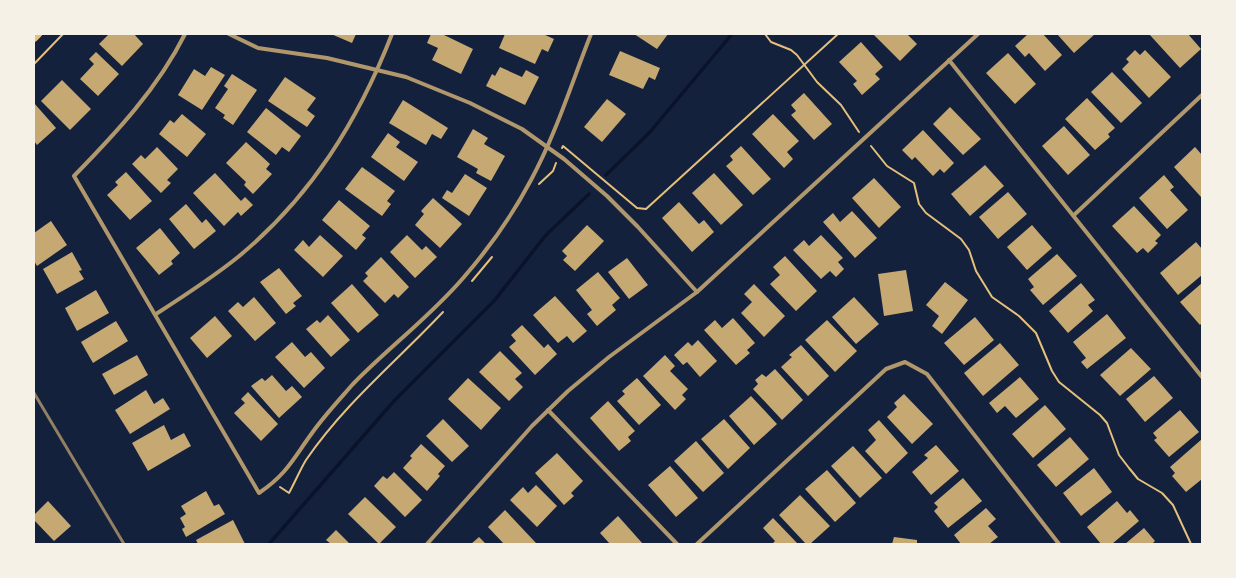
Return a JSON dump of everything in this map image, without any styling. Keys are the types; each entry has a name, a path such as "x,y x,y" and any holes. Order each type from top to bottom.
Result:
{"main road":[{"path":"34,38 38,34"}],"street":[{"path":"185,34 165,68 131,115 74,176 156,314 259,493 274,483 285,472 312,433 354,384 443,300 490,245 532,179 547,146 592,34"},
{"path":"229,34 258,48 327,58 378,70 419,82 470,103 522,130 547,146 587,177 622,210 697,292"},
{"path":"156,314 192,291 234,260 286,211 308,185 348,129 378,70 392,34"},
{"path":"427,544 548,410 609,357 697,292 978,34"},
{"path":"949,60 1202,377"},
{"path":"1074,215 1202,95"},
{"path":"697,544 886,369 905,362 927,374 1060,544"},
{"path":"548,410 677,544"}],"path":[{"path":"34,64 63,34"},
{"path":"765,34 771,42 791,50 824,89 841,105 858,132"},
{"path":"538,185 553,171 563,146 636,208 646,209 838,34"},
{"path":"871,146 887,166 914,184 919,204 926,213 961,239 969,250 976,271 992,297 1019,316 1036,333 1052,372 1059,382 1100,415 1107,423 1119,455 1138,478 1162,493 1173,506 1191,544"},
{"path":"469,285 484,269 496,251"},
{"path":"274,483 289,493 306,461 341,415 367,387 444,312"}],"building":[{"path":"109,34 134,34 143,44 122,66 99,44"},
{"path":"331,34 356,34 352,43"},
{"path":"431,34 442,34 473,49 461,74 432,60 438,48 427,43"},
{"path":"505,34 543,34 554,39 548,52 542,49 535,64 499,48"},
{"path":"634,34 668,34 657,49"},
{"path":"873,34 907,34 917,44 900,61"},
{"path":"1028,34 1043,34 1062,55 1045,71 1029,53 1025,57 1015,46"},
{"path":"1057,34 1095,34 1074,53"},
{"path":"1149,34 1188,34 1201,49 1180,68"},
{"path":"861,42 883,67 875,74 880,79 862,95 853,84 857,81 839,62"},
{"path":"1135,50 1140,55 1145,50 1171,77 1149,98 1122,69 1129,62 1126,59"},
{"path":"620,51 660,68 655,80 649,77 643,89 609,75"},
{"path":"96,52 119,74 98,96 80,79 94,64 89,59"},
{"path":"1008,53 1036,84 1015,104 986,73"},
{"path":"211,67 225,75 202,110 178,95 194,69 205,76"},
{"path":"500,67 522,77 526,70 539,77 525,105 486,86 492,74 495,76"},
{"path":"1112,72 1142,103 1121,123 1091,92"},
{"path":"232,74 257,90 233,125 223,118 225,115 215,108 228,89 224,86"},
{"path":"285,77 316,98 307,110 315,116 307,127 268,101"},
{"path":"62,80 91,109 70,130 41,101"},
{"path":"804,93 832,124 814,140 791,115 796,111 791,105"},
{"path":"1087,98 1115,128 1108,134 1110,137 1095,150 1065,119"},
{"path":"607,99 626,114 602,142 584,127"},
{"path":"403,100 448,128 441,139 432,134 426,145 389,123"},
{"path":"34,103 56,128 37,145 34,141"},
{"path":"950,107 981,139 963,155 933,124"},
{"path":"266,108 301,136 289,152 282,147 276,155 247,132"},
{"path":"182,114 206,134 187,157 159,134 170,120 174,123"},
{"path":"773,114 799,141 787,152 793,159 784,168 752,134"},
{"path":"1064,126 1090,155 1068,175 1042,146"},
{"path":"473,129 488,138 484,144 505,156 491,181 476,173 478,169 457,157"},
{"path":"923,130 954,163 944,173 940,169 933,176 915,157 912,160 902,150"},
{"path":"388,133 400,142 396,147 418,162 404,181 371,157"},
{"path":"246,142 270,164 266,169 272,174 253,194 244,185 246,182 226,163"},
{"path":"741,146 771,179 753,195 726,166 733,160 730,156"},
{"path":"157,147 178,169 167,180 171,183 161,193 132,164 141,155 145,159"},
{"path":"1195,147 1202,155 1201,197 1174,167"},
{"path":"985,165 1004,186 970,216 951,194"},
{"path":"362,167 395,191 387,201 391,204 382,216 345,189"},
{"path":"126,172 152,201 130,220 107,195 118,185 115,182"},
{"path":"215,173 241,201 245,197 253,205 241,216 238,212 224,226 193,193"},
{"path":"714,173 743,205 721,225 692,193"},
{"path":"465,174 487,188 469,216 442,198 447,190 452,193"},
{"path":"1164,175 1174,187 1170,190 1188,210 1167,229 1139,198"},
{"path":"874,178 901,207 879,228 852,198"},
{"path":"1008,192 1027,214 998,239 979,217"},
{"path":"433,198 462,224 440,248 415,225 424,214 421,211"},
{"path":"339,200 370,226 362,235 366,238 356,250 322,220"},
{"path":"679,202 699,224 704,220 714,232 692,252 662,218"},
{"path":"186,204 202,223 206,219 216,231 194,249 169,219"},
{"path":"1134,206 1161,235 1155,241 1158,243 1148,253 1143,248 1137,253 1112,226"},
{"path":"852,211 877,238 855,258 823,222 833,213 840,222"},
{"path":"51,221 67,245 37,266 34,261 34,233"},
{"path":"587,225 604,241 575,271 563,260 567,256 562,251"},
{"path":"1032,225 1052,248 1027,270 1007,247"},
{"path":"160,228 180,253 171,261 173,264 159,275 136,248"},
{"path":"320,235 343,256 323,277 294,250 303,240 309,247"},
{"path":"407,235 422,250 426,246 437,257 415,278 390,252"},
{"path":"821,235 843,258 838,262 844,269 836,277 830,271 821,279 793,250 804,240 809,246"},
{"path":"1196,242 1202,249 1202,275 1178,295 1160,273"},
{"path":"72,252 82,270 79,271 84,279 57,294 43,269"},
{"path":"1057,254 1077,276 1043,305 1030,290 1034,287 1028,279"},
{"path":"785,256 817,291 796,311 770,284 780,275 773,267"},
{"path":"381,257 409,287 398,298 394,294 385,303 363,281 368,276 365,273"},
{"path":"627,258 648,285 629,299 608,272"},
{"path":"279,268 302,296 293,303 296,306 286,314 260,282"},
{"path":"906,270 913,311 884,316 878,274"},
{"path":"598,272 620,298 612,305 616,310 597,326 587,314 592,310 576,290"},
{"path":"945,282 968,300 942,334 932,326 939,316 926,305"},
{"path":"1081,283 1095,300 1088,305 1093,311 1068,333 1049,311"},
{"path":"1202,283 1202,323 1200,325 1180,302"},
{"path":"352,284 379,315 358,333 331,303"},
{"path":"754,284 785,316 764,337 741,313 752,302 744,294"},
{"path":"96,290 109,313 77,331 65,308"},
{"path":"555,296 587,331 573,343 567,336 558,343 533,315"},
{"path":"254,297 276,323 255,341 228,311 238,302 243,307"},
{"path":"854,297 879,324 856,344 832,317"},
{"path":"1107,314 1126,338 1087,369 1081,362 1086,358 1073,342"},
{"path":"328,315 350,340 331,357 306,329 317,320 320,323"},
{"path":"215,316 232,336 207,358 190,338"},
{"path":"975,317 994,340 964,365 944,343"},
{"path":"733,318 755,343 747,350 750,353 736,365 704,330 715,320 722,328"},
{"path":"827,320 857,351 835,372 805,340"},
{"path":"116,321 128,341 93,363 81,342"},
{"path":"522,325 544,348 548,344 557,354 535,375 509,347 516,341 511,335"},
{"path":"698,340 717,361 700,377 687,362 683,365 674,355 688,342 692,346"},
{"path":"292,342 305,357 311,352 325,368 304,388 275,357"},
{"path":"1000,343 1019,365 983,396 964,373"},
{"path":"801,345 829,376 808,396 781,367 792,357 789,355"},
{"path":"1131,348 1151,369 1120,396 1100,375"},
{"path":"500,351 522,373 515,379 523,387 509,401 479,372"},
{"path":"137,355 148,375 114,395 102,374"},
{"path":"665,355 675,366 670,371 688,389 682,395 686,399 675,410 643,376"},
{"path":"775,369 803,400 782,420 753,389 758,384 755,380 762,374 766,377"},
{"path":"272,375 286,391 292,386 302,397 279,418 251,386 262,378 265,381"},
{"path":"1154,376 1173,398 1145,422 1126,399"},
{"path":"1020,377 1039,399 1016,418 1005,406 997,413 989,403"},
{"path":"468,378 501,408 481,430 448,399"},
{"path":"637,378 661,405 639,425 617,401 625,394 622,391"},
{"path":"146,390 154,404 163,398 170,409 130,434 115,410"},
{"path":"248,392 278,424 261,441 234,413 245,403 241,399"},
{"path":"904,394 933,424 912,444 887,417 897,407 894,403"},
{"path":"751,396 777,424 754,445 729,416"},
{"path":"608,401 635,431 628,437 631,441 619,451 590,418"},
{"path":"1045,405 1066,429 1033,458 1012,434"},
{"path":"1180,410 1199,432 1169,457 1154,440 1157,438 1153,433"},
{"path":"443,419 469,446 452,462 426,436"},
{"path":"724,419 750,448 728,469 701,439"},
{"path":"879,420 908,453 886,474 865,451 876,440 868,430"},
{"path":"164,425 171,440 184,433 191,446 148,471 132,443"},
{"path":"1070,437 1089,459 1056,487 1037,465"},
{"path":"1202,439 1202,479 1186,492 1172,476 1175,473 1170,467"},
{"path":"696,441 724,473 703,492 674,461"},
{"path":"421,444 445,466 438,474 440,476 427,491 403,468 412,458 410,456"},
{"path":"936,445 959,471 931,495 912,472 928,458 924,455"},
{"path":"853,446 882,478 860,498 831,466"},
{"path":"557,453 583,481 571,493 574,496 564,505 535,473"},
{"path":"670,466 698,498 676,517 648,485"},
{"path":"1094,468 1112,492 1081,516 1063,493"},
{"path":"827,470 856,503 835,522 805,489"},
{"path":"394,472 422,500 405,517 374,486 383,476 387,479"},
{"path":"963,478 982,501 948,528 934,511 938,507 934,503"},
{"path":"536,485 557,506 537,527 510,500 523,487 528,493"},
{"path":"206,491 214,506 219,504 225,514 186,537 182,529 185,527 180,518 186,514 181,506"},
{"path":"800,495 830,526 810,544 806,544 779,515"},
{"path":"365,497 396,527 379,544 348,514"},
{"path":"48,501 71,526 54,541 34,520 34,515"},
{"path":"1117,501 1127,513 1130,510 1139,521 1112,544 1101,544 1087,527"},
{"path":"986,508 996,519 988,526 998,537 989,544 961,544 954,535"},
{"path":"505,510 536,543 535,544 504,544 488,527"},
{"path":"618,516 643,544 610,544 600,533"},
{"path":"773,518 798,544 772,544 775,541 763,528"},
{"path":"233,520 245,544 198,544 196,540"},
{"path":"1144,528 1155,541 1152,544 1125,544"},
{"path":"336,530 350,544 331,544 326,540"},
{"path":"479,537 486,544 471,544"},
{"path":"894,537 917,540 917,544 892,544"}],"waterway":[{"path":"606,175 650,132 732,34"},
{"path":"269,544 394,401 494,301 546,235 589,194"}],"railway":[{"path":"34,393 124,544"}]}
